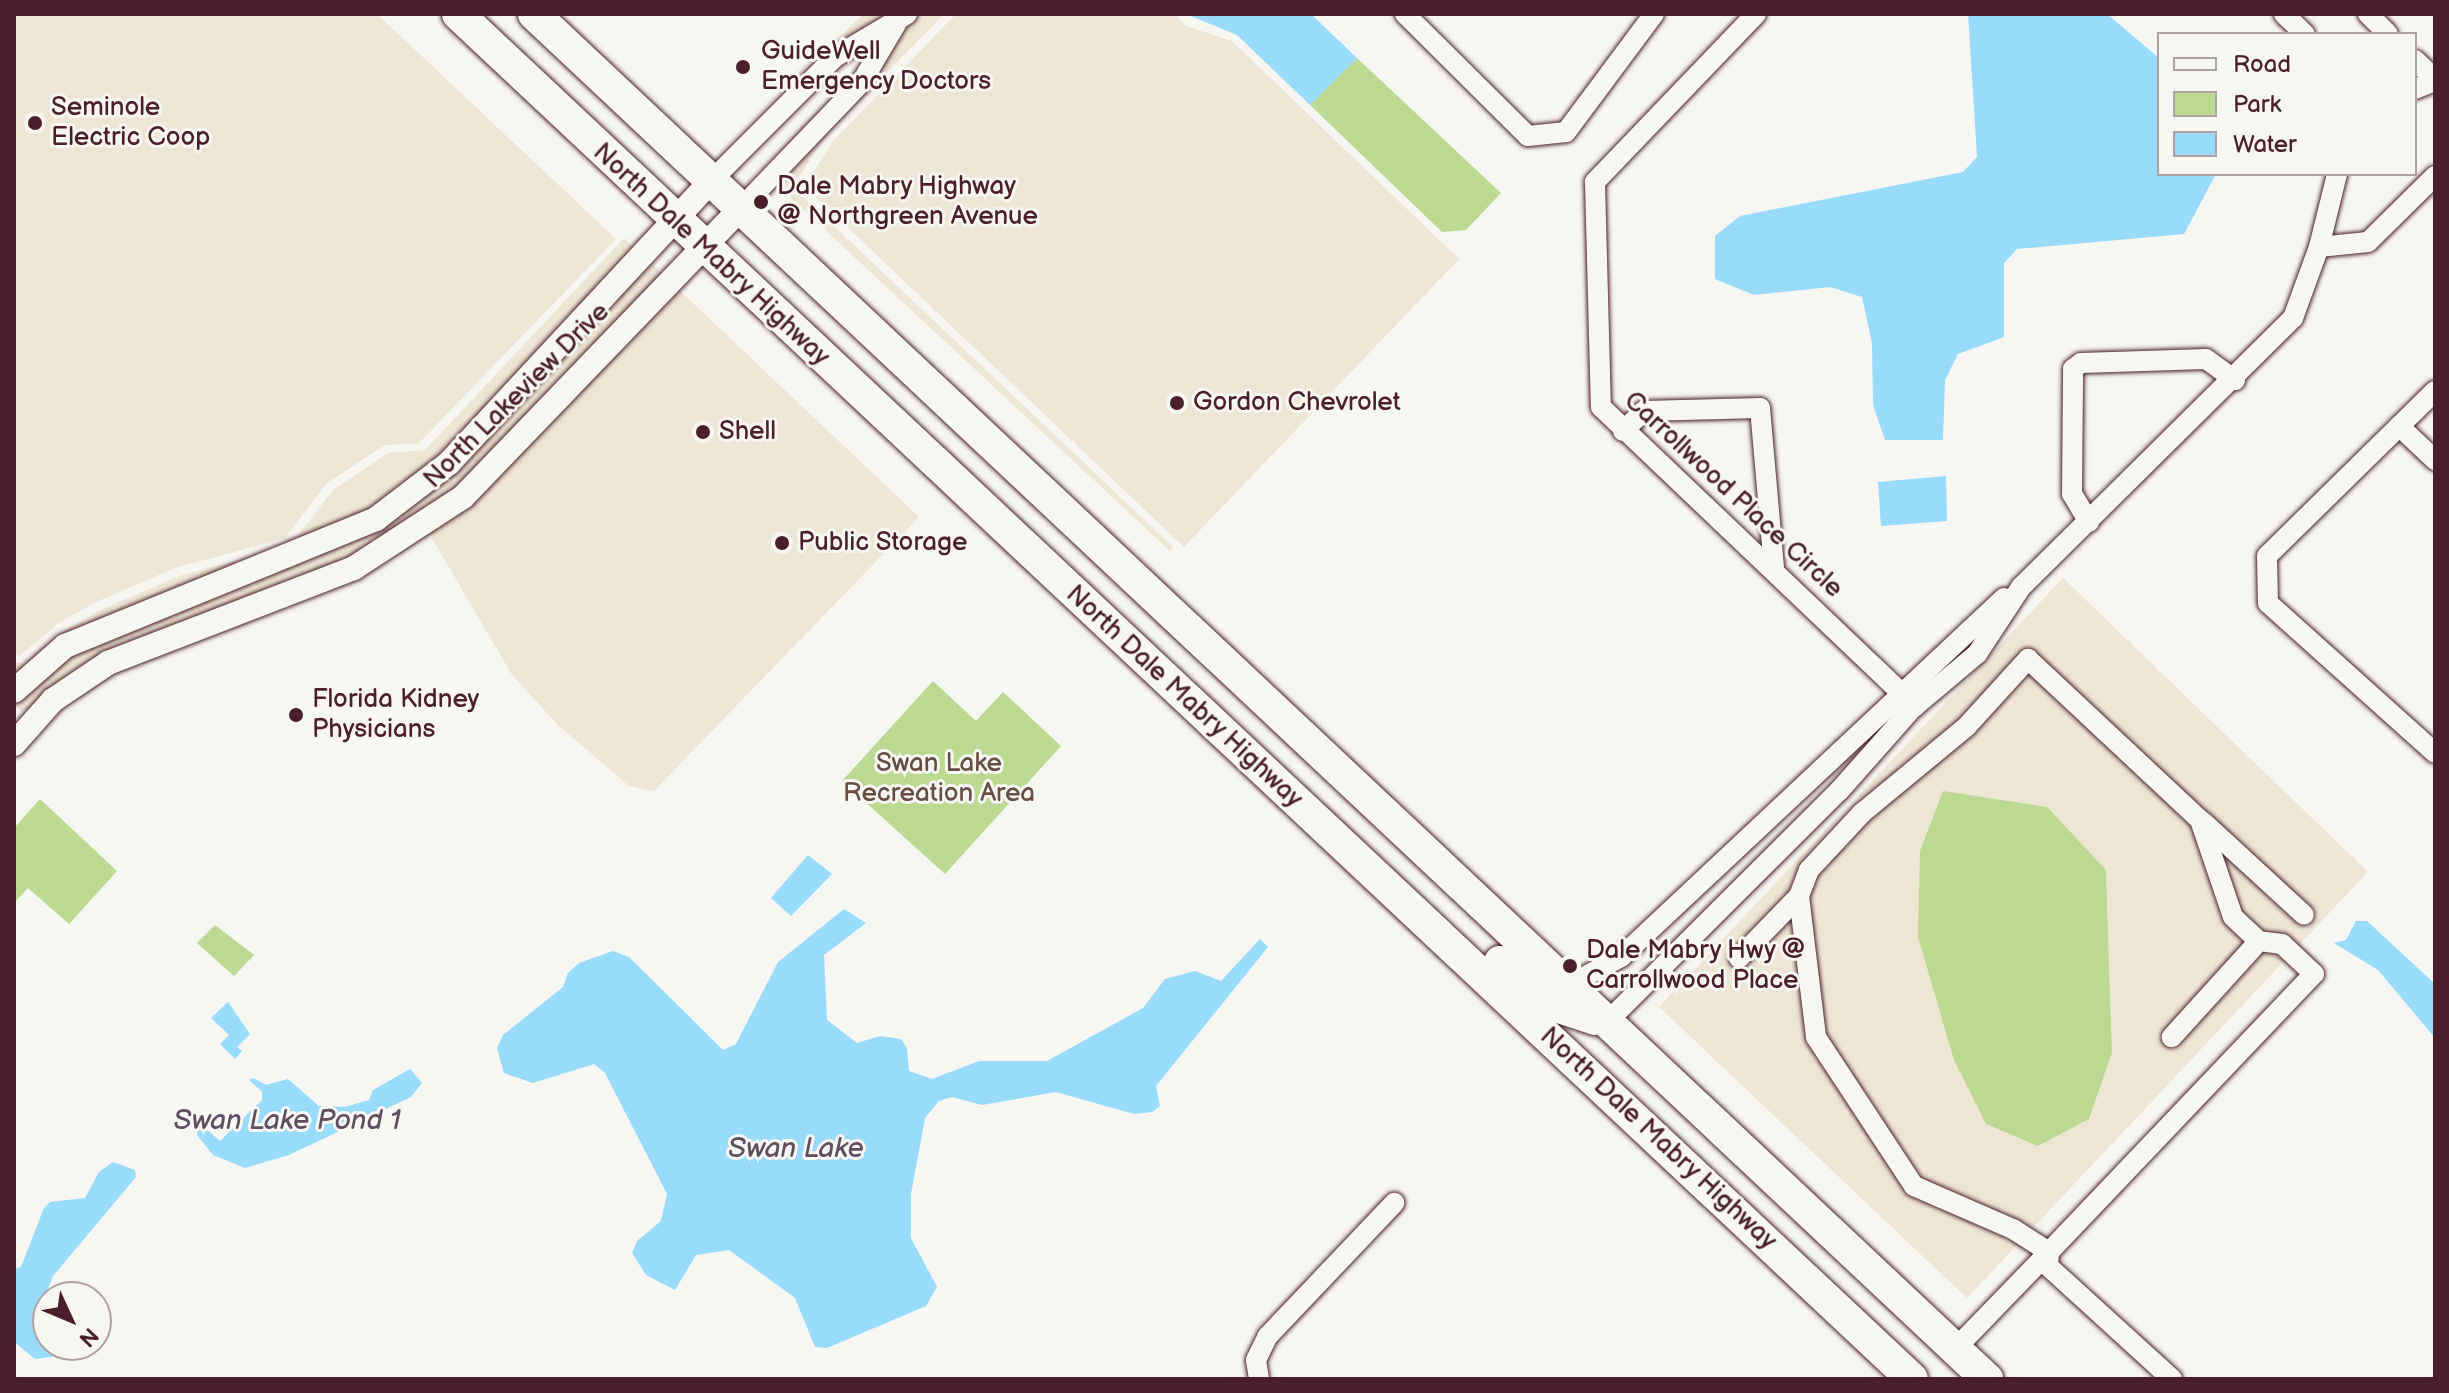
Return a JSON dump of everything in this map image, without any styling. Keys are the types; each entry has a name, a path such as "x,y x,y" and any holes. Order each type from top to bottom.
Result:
{"main road":[{"name":"North Dale Mabry Highway","path":"458,14 703,249 1912,1379"},
{"name":"North Dale Mabry Highway","path":"534,14 1987,1379"},
{"path":"1195,708 1252,736 1529,988 1553,1005 1606,1023"}],"street":[{"path":"1405,14 1528,136 1566,132 1654,14"},
{"name":"Carrollwood Place Circle","path":"1756,14 1595,182 1601,407 1623,431 1774,568 1908,699"},
{"path":"2284,14 2303,32"},
{"path":"2368,14 2386,32"},
{"path":"711,181 835,57 901,19"},
{"path":"742,207 861,83 901,19"},
{"path":"2417,62 2435,80"},
{"path":"1567,986 1621,957 1816,775 1908,699 1977,654 1997,618 2021,587 2235,380 2293,318 2319,247 2337,176"},
{"path":"2319,247 2368,242 2435,176"},
{"name":"North Lakeview Drive","path":"14,691 65,646 376,519 449,463 711,181"},
{"name":"North Lakeview Drive","path":"19,729 53,700 108,663 354,568 463,497 742,207"},
{"path":"2089,522 2072,494 2073,369 2081,363 2206,359 2235,380"},
{"path":"2435,391 2267,556 2268,603 2435,753"},
{"path":"1623,431 1644,411 1760,408 1774,568"},
{"path":"2399,426 2435,460"},
{"path":"1606,1023 1839,791 1908,699 1989,608 2021,587"},
{"path":"1739,958 1799,896 1809,870 1862,813 1967,726 2028,659 2304,915"},
{"path":"1816,775 1862,813"},
{"path":"1955,1349 2314,974 2282,944 2259,941 2233,917 2200,820"},
{"path":"1708,877 1730,899"},
{"path":"1799,896 1816,1037 1914,1186 2013,1229 2049,1252"},
{"path":"2172,1037 2259,941"},
{"path":"1259,1379 1256,1360 1267,1337 1394,1203"},
{"path":"2049,1252 2048,1266 2172,1379"}],"shaded area":[{"name":"Seminole Electric Coop","path":"14,14 377,14 616,239 418,444 385,445 327,483 285,538 175,568 96,602 59,623 19,656 14,652"},
{"path":"863,14 889,14 827,50 731,142"},
{"path":"922,14 944,14 827,134 796,181 798,192 1173,547 1170,551 778,186 868,90 903,32"},
{"name":"Gordon Chevrolet","path":"956,14 1175,14 1186,26 1232,41 1459,259 1184,547 804,186 834,140"},
{"path":"624,238 634,247 441,456 370,510 280,551 182,584 60,636 14,677 14,663 24,663 65,630 100,610 179,576 290,546 333,490 388,453 425,450"},
{"path":"649,262 663,274 456,489 349,558 23,711 14,706 71,654 390,524"},
{"path":"678,289 919,517 654,791 629,786 558,725 512,675 429,533 471,505"},
{"path":"2063,578 2368,872 2298,946 2263,932 2241,912 2221,852 2306,929 2318,915 2034,652 2020,652 1960,719 1861,799 1858,796"},
{"path":"2029,674 2192,825 2223,919 2245,941 2158,1037 2174,1051 2264,952 2285,960 2031,1230 1920,1178 1825,1034 1810,899 1818,876 1869,820 1974,734","holes":["2106,870 2112,1053 2089,1119 2038,1146 1954,1060 1943,1009"]},
{"path":"1845,809 1801,862 1790,890 1725,957 1740,972 1792,919 1807,1041 1905,1191 2018,1244 1967,1298 1659,1007"}],"green space":[{"path":"1357,58 1501,193 1466,230 1442,232 1310,105"},
{"name":"Swan Lake Recreation Area","path":"933,681 976,721 1003,692 1061,746 945,874 842,781"},
{"path":"1943,791 2047,807 2106,870 2112,1053 2089,1119 2038,1146 1986,1124 1954,1060 1918,937 1920,851"},
{"path":"40,799 117,871 69,924 28,888 14,903 14,828"},
{"path":"215,925 254,955 234,976 197,943"}],"water":[{"path":"1186,14 1311,14 1357,58 1310,105 1237,35"},
{"path":"1968,14 2107,14 2157,56 2157,176 2215,176 2184,234 2017,249 2004,263 2004,337 1958,354 1945,380 1943,440 1885,440 1873,405 1872,343 1862,297 1830,287 1754,295 1715,279 1715,236 1740,216 1963,172 1977,157"},
{"path":"1946,476 1947,521 1881,526 1878,482"},
{"path":"808,855 832,874 791,916 771,898"},
{"name":"Swan Lake","path":"844,909 866,923 824,955 827,1020 857,1043 880,1036 901,1039 907,1048 909,1071 932,1079 979,1061 1047,1061 1143,1008 1165,979 1195,971 1221,981 1260,939 1268,947 1156,1086 1160,1106 1152,1112 1134,1114 1056,1092 982,1105 952,1097 939,1101 925,1118 911,1194 911,1238 937,1287 926,1306 827,1348 815,1347 795,1298 729,1250 696,1255 675,1290 646,1275 632,1253 637,1241 661,1221 667,1194 605,1073 594,1064 533,1083 504,1073 497,1048 503,1035 563,987 568,973 579,963 613,951 629,957 723,1050 736,1044 778,962"},
{"path":"2356,921 2367,921 2435,984 2435,1038 2378,970 2334,943 2346,940"},
{"path":"228,1002 250,1034 237,1047 242,1051 235,1059 220,1044 229,1035 211,1018"},
{"name":"Swan Lake Pond 1","path":"410,1069 422,1083 411,1097 289,1155 245,1168 213,1155 197,1135 199,1123 220,1141 262,1100 262,1092 249,1080 253,1078 266,1085 288,1079 319,1106 345,1107 369,1100 373,1090"},
{"path":"113,1162 135,1170 136,1177 51,1281 32,1281 32,1357 14,1342 14,1269 21,1267 44,1208 50,1202 85,1198 99,1172"}],"place":[{"name":"GuideWell Emergency Doctors","path":"743,67"},
{"name":"Seminole Electric Coop","path":"35,123"},
{"name":"Dale Mabry Highway @ Northgreen Avenue","path":"761,202"},
{"name":"Gordon Chevrolet","path":"1177,403"},
{"name":"Shell","path":"703,432"},
{"name":"Public Storage","path":"782,543"},
{"name":"Florida Kidney Physicians","path":"296,715"},
{"name":"Dale Mabry Hwy @ Carrollwood Place","path":"1570,966"}]}
